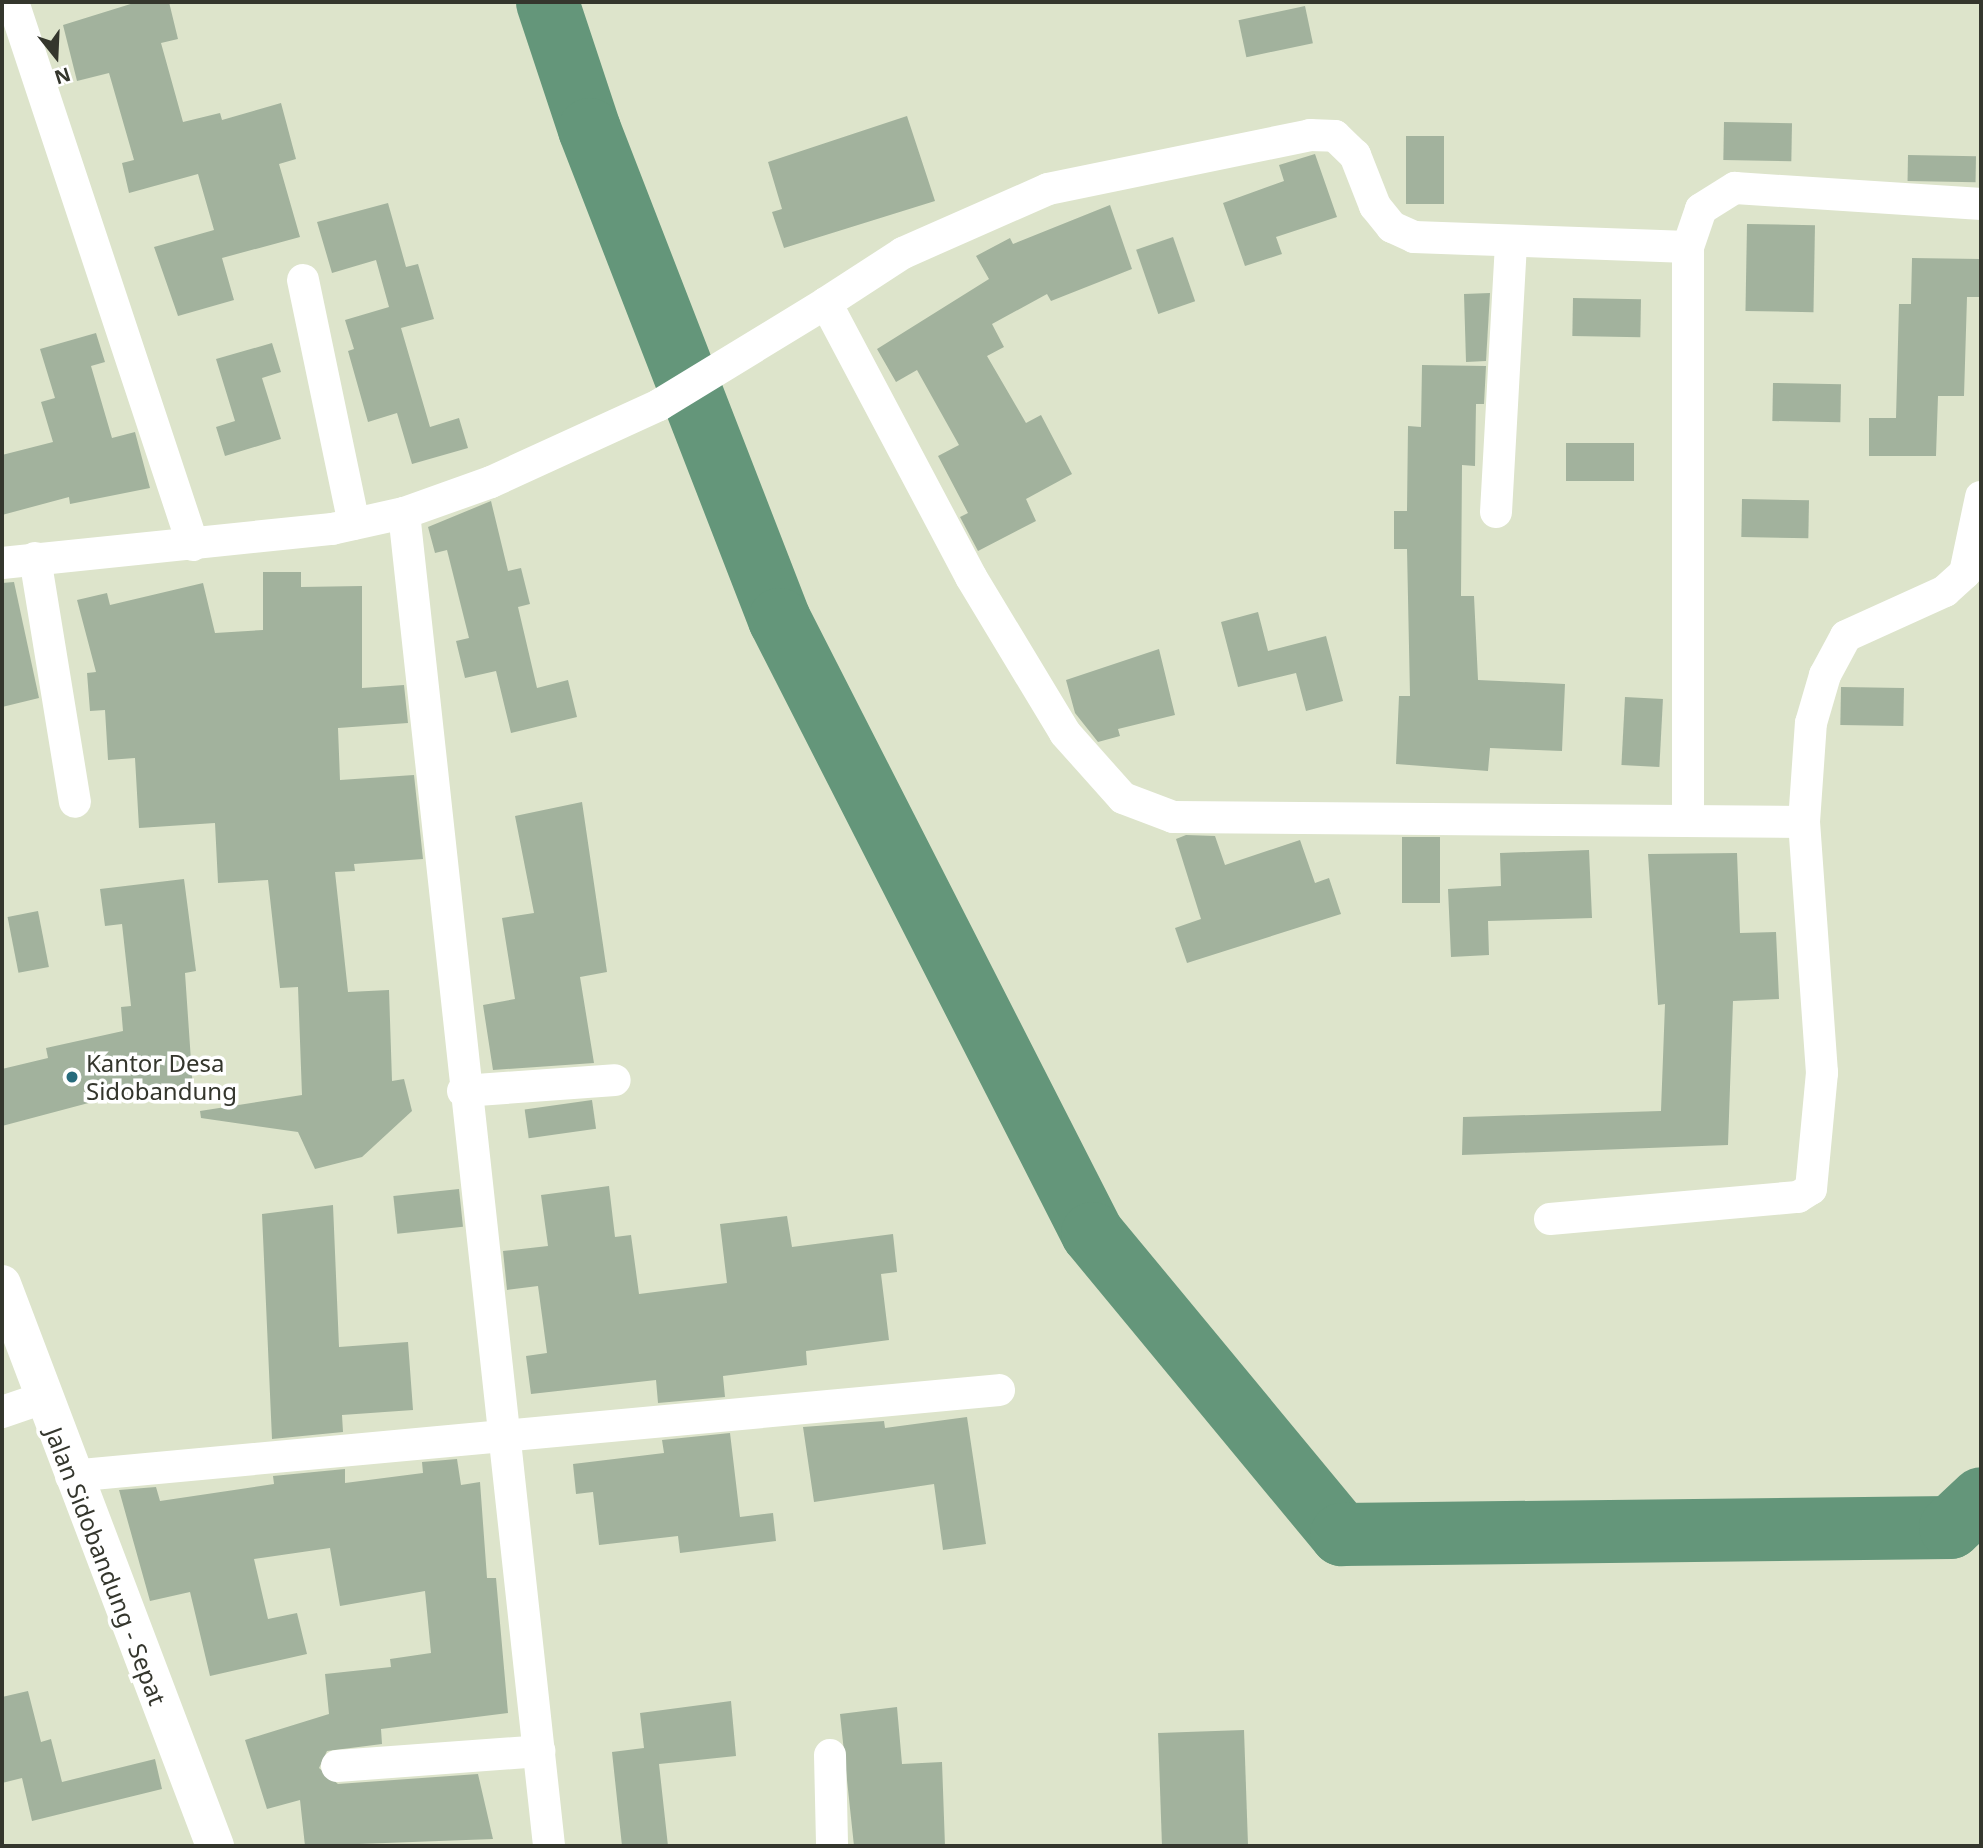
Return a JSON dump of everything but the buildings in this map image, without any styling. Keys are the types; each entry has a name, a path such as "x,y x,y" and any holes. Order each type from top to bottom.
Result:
{"street":[{"path":"13,2 193,545"},
{"path":"2,563 193,545 354,524 404,513 491,482 659,405 726,368 903,253 1048,189 1310,135 1335,136 1355,155 1375,206 1392,227 1414,237 1688,247"},
{"path":"1688,820 1688,247 1701,209 1716,194 1735,188 1981,204"},
{"path":"1496,512 1511,241"},
{"path":"303,280 354,524"},
{"path":"826,303 978,588 1065,733 1123,798 1174,817 1804,822"},
{"path":"1550,1219 1798,1197 1811,1189 1822,1073 1804,822 1811,723 1840,646 1866,624 1945,591 1965,573 1981,497"},
{"path":"404,513 427,681 463,1091 505,1434 549,1846"},
{"path":"35,558 75,802"},
{"path":"463,1091 615,1080"},
{"name":"Jalan Sidobandung - Sepat","path":"2,1284 71,1476 215,1846"},
{"path":"71,1476 999,1390"},
{"path":"2,1412 43,1398"},
{"path":"337,1766 540,1751"},
{"path":"830,1755 832,1846"}],"waterway":[{"path":"547,2 589,129 779,619 1092,1233 1341,1534 1950,1527 1981,1498"}],"place":[{"name":"Kantor Desa Sidobandung","path":"72,1077"}]}
